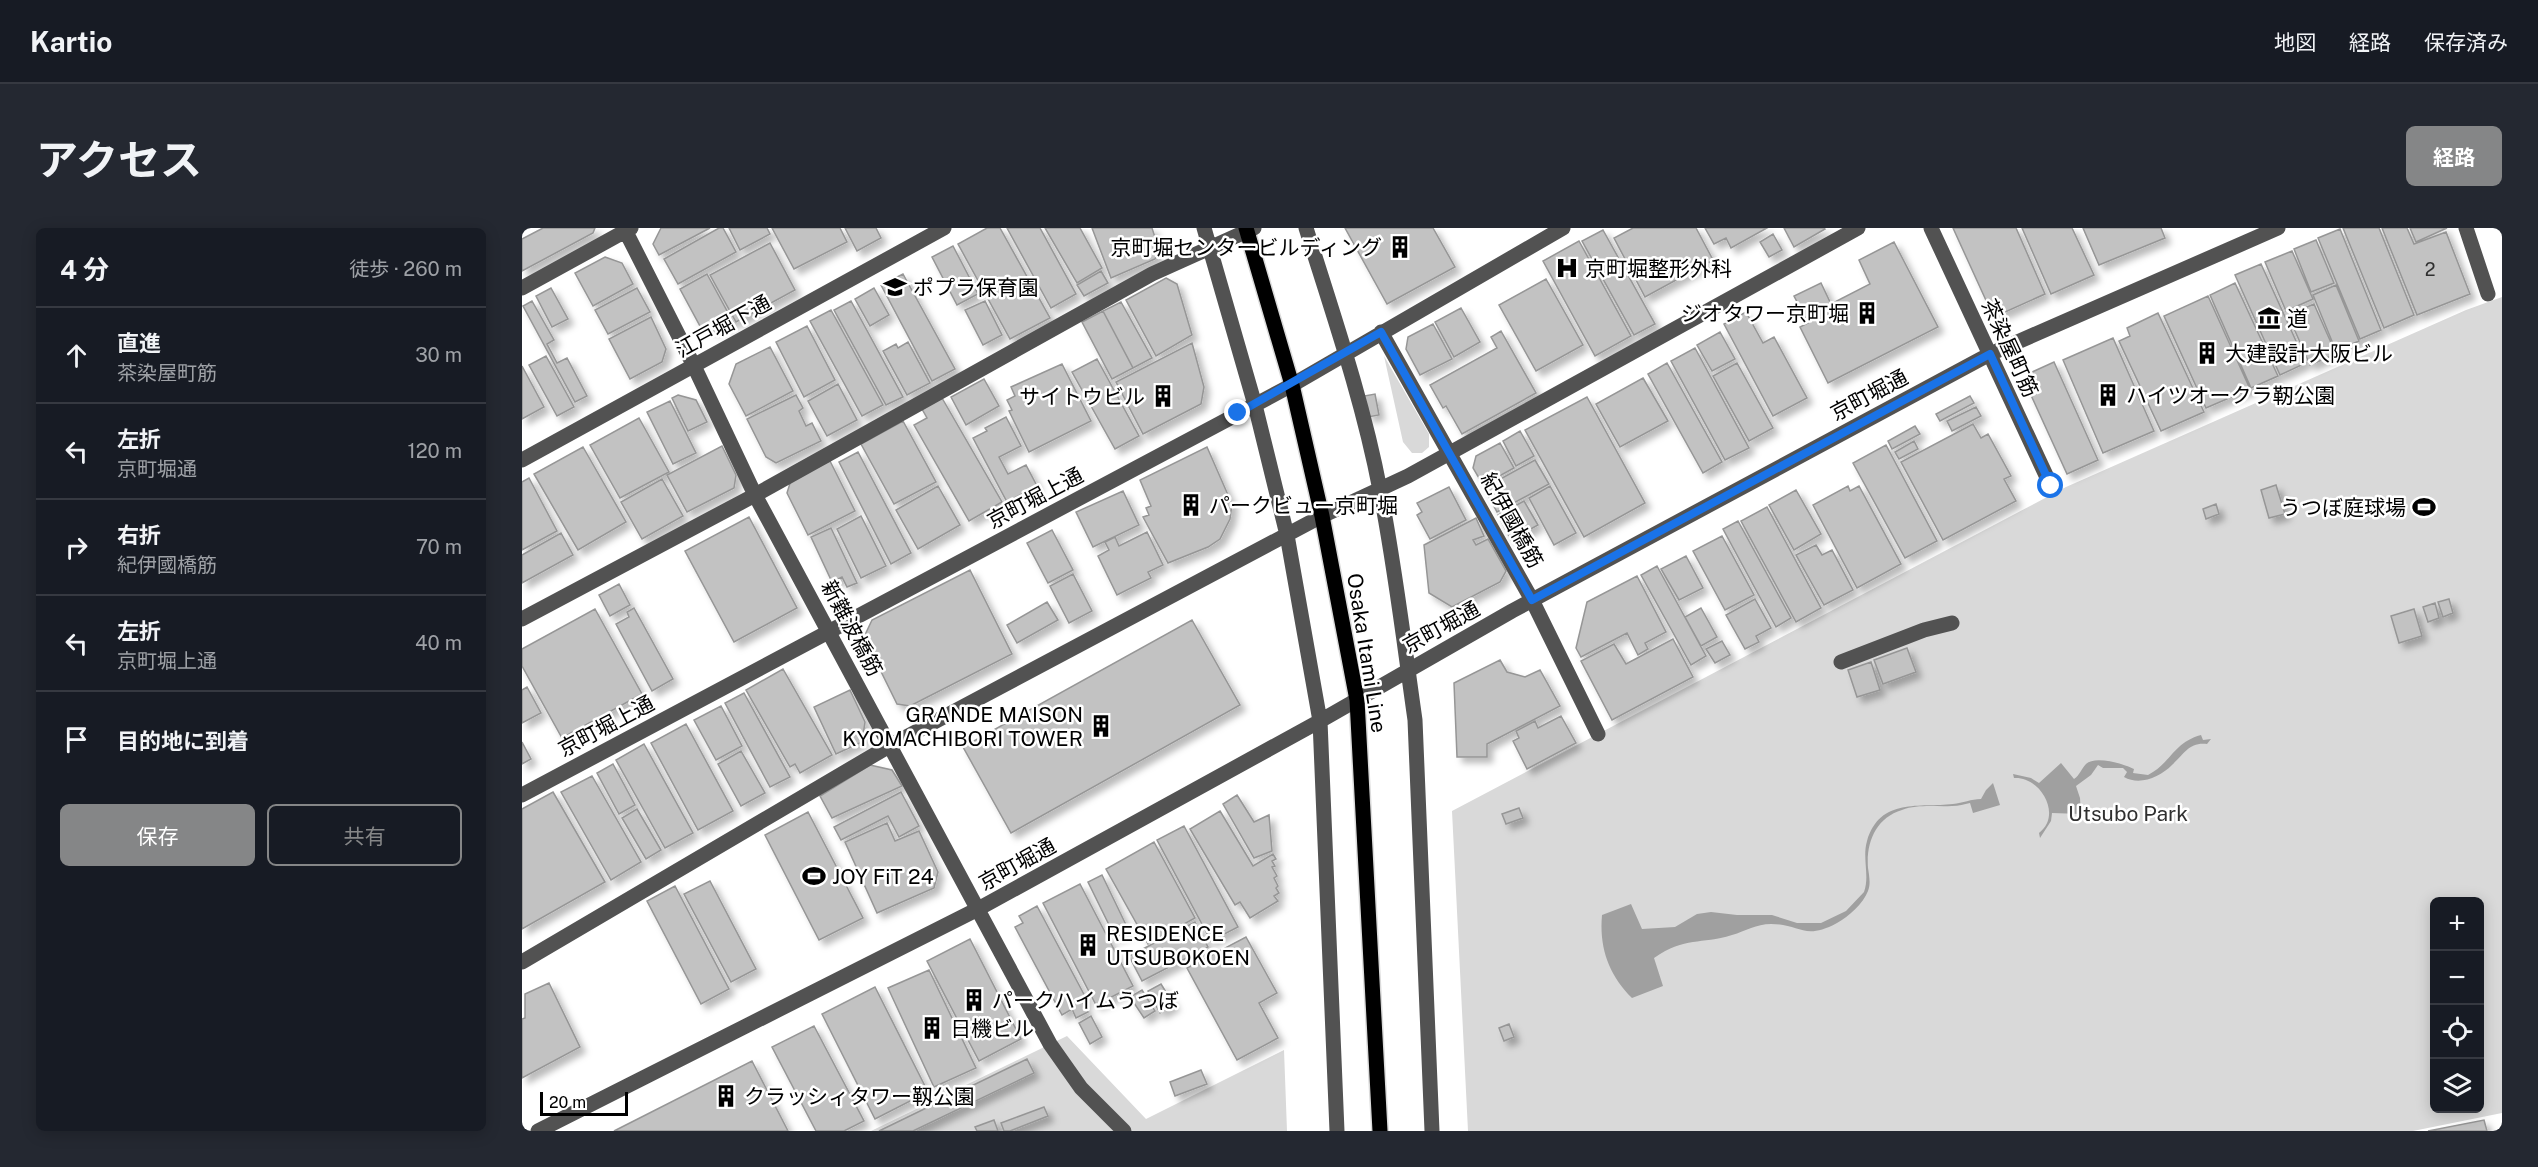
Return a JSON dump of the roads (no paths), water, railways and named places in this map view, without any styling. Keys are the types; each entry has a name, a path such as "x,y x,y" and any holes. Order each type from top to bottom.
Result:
{"main road":[{"name":"Osaka Itami Line","path":"1249,229 1292,385 1322,516 1357,700 1380,1131"}],"street":[{"name":"江戸堀下通","path":"522,460 944,228"},
{"path":"1204,228 1255,405 1287,535 1320,721 1337,1131"},
{"path":"1306,228 1346,353 1380,490 1415,720 1432,1131"},
{"name":"京町堀上通","path":"522,795 1292,385 1563,228"},
{"path":"522,962 891,745 1322,516 1380,490 1450,453 1858,228"},
{"name":"茶染屋町筋","path":"1931,228 2051,486"},
{"name":"京町堀通","path":"538,1131 978,909 1320,721 1532,600 1990,354 2278,228"},
{"path":"2466,228 2488,294"},
{"name":"新難波橋筋","path":"626,229 755,495 1050,1044 1081,1088 1125,1131"},
{"path":"522,288 626,229"},
{"path":"522,619 755,495 1152,274 1249,229"},
{"name":"紀伊國橋筋","path":"1381,332 1532,600 1598,734"},
{"path":"1840,662 1924,630 1952,623"}],"place":[{"name":"京町堀センタービルディング","path":"1400,247"},
{"name":"京町堀整形外科","path":"1567,268"},
{"name":"ポプラ保育園","path":"895,287"},
{"name":"ジオタワー京町堀","path":"1867,313"},
{"name":"道","path":"2269,318"},
{"name":"大建設計大阪ビル","path":"2207,353"},
{"name":"ハイツオークラ靭公園","path":"2108,395"},
{"name":"サイトウビル","path":"1163,396"},
{"name":"パークビュー京町堀","path":"1191,505"},
{"name":"うつぼ庭球場","path":"2424,507"},
{"name":"GRANDE MAISON KYOMACHIBORI TOWER","path":"1101,726"},
{"name":"JOY FiT 24","path":"814,876"},
{"name":"RESIDENCE UTSUBOKOEN","path":"1088,945"},
{"name":"パークハイムうつぼ","path":"974,1000"},
{"name":"日機ビル","path":"932,1028"},
{"name":"クラッシィタワー靱公園","path":"726,1096"}],"park label":[{"name":"Utsubo Park","path":"2128,813"}]}
